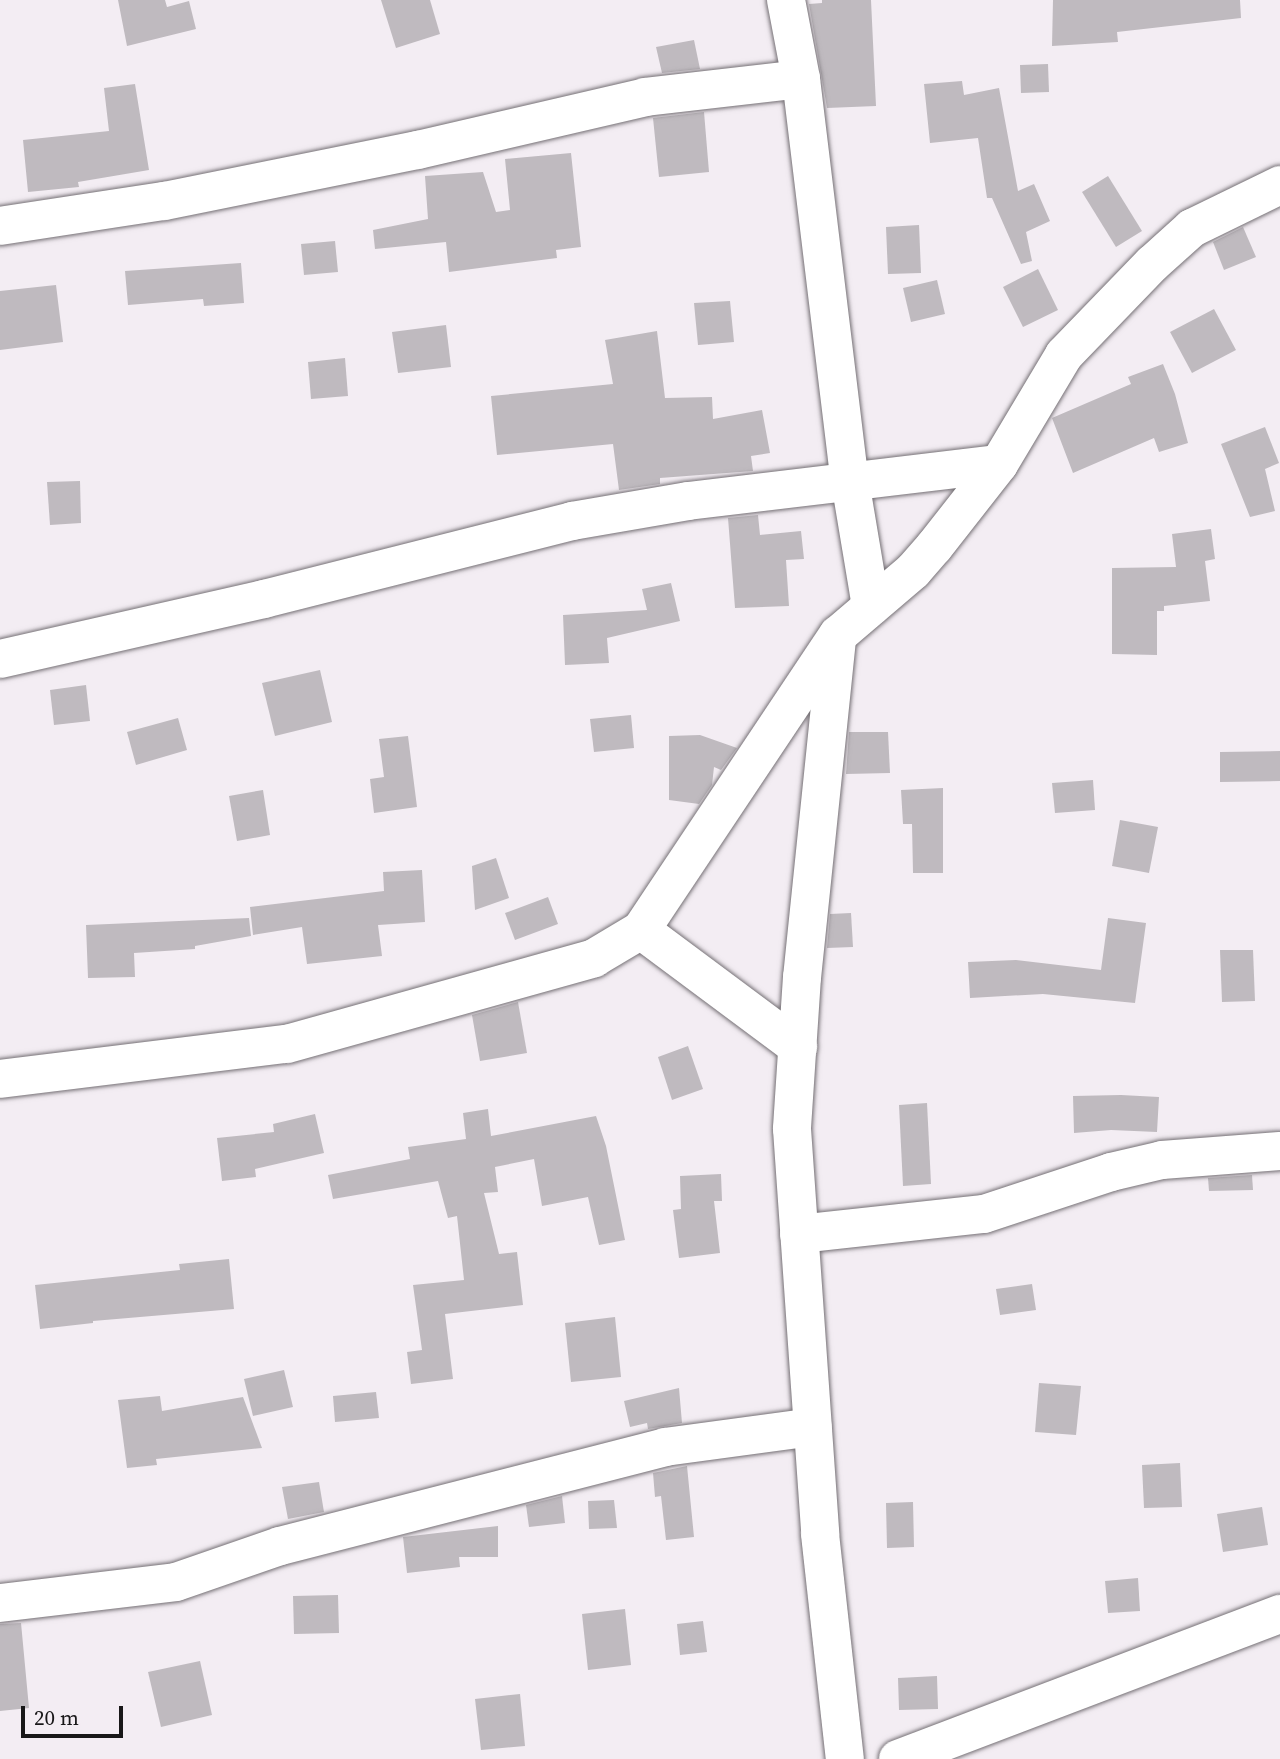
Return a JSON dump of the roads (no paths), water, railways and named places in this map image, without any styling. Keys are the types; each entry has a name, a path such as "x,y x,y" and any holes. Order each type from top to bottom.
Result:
{"street":[{"path":"786,0 801,79 850,481 871,606"},
{"path":"0,226 164,201 418,150 645,97 801,79"},
{"path":"0,1080 287,1044 594,958 642,930 838,635 914,571 999,464 1064,355 1152,264 1192,228 1277,194"},
{"path":"0,659 278,596 572,521 688,501 999,464"},
{"path":"838,635 792,1129 820,1534 845,1759"},
{"path":"642,930 798,1048"},
{"path":"799,1234 984,1214 1111,1172 1162,1160 1280,1151"},
{"path":"0,1603 176,1581 292,1542 665,1447 813,1427"},
{"path":"898,1759 1280,1614"}]}
